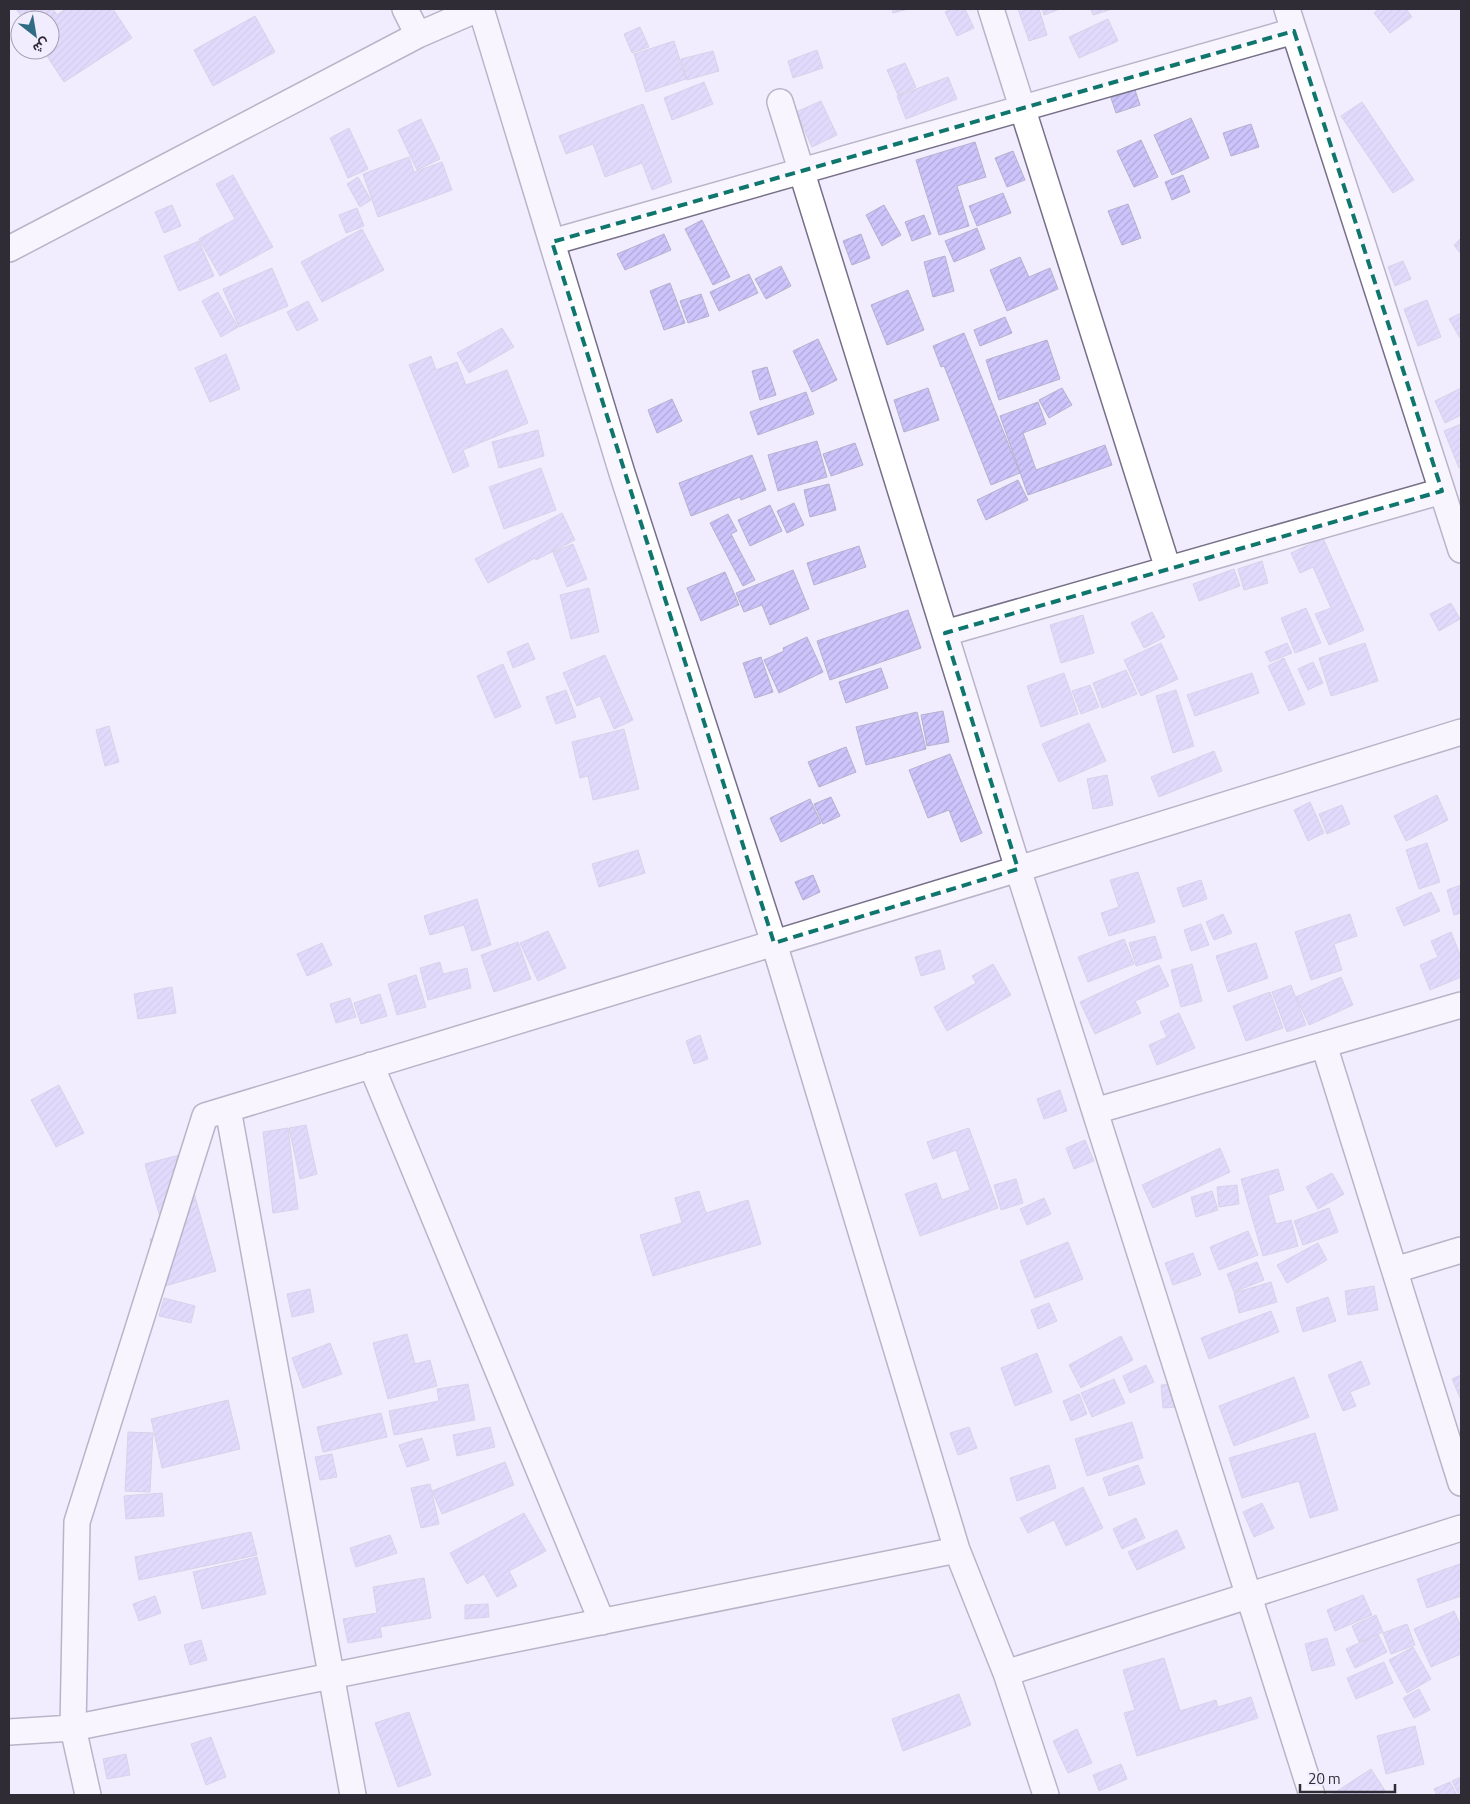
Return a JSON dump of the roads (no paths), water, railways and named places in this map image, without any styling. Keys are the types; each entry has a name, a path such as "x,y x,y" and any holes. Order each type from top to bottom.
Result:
{"street":[{"path":"405,9 418,35"},
{"path":"9,249 418,35 480,9 622,473 774,943 958,1550 1006,1673 1046,1795"},
{"path":"991,9 1168,569"},
{"path":"552,242 1023,109 1290,20 1461,550"},
{"path":"780,102 1018,869 1312,1795"},
{"path":"945,633 1442,491"},
{"path":"88,1795 73,1728 77,1522 204,1116 1018,869 1461,732"},
{"path":"1095,1111 1461,1005"},
{"path":"1324,1045 1461,1483"},
{"path":"371,1065 602,1622"},
{"path":"228,1109 353,1795"},
{"path":"1395,1270 1461,1250"},
{"path":"1006,1673 1461,1528"},
{"path":"9,1732 73,1728 958,1550"}]}
